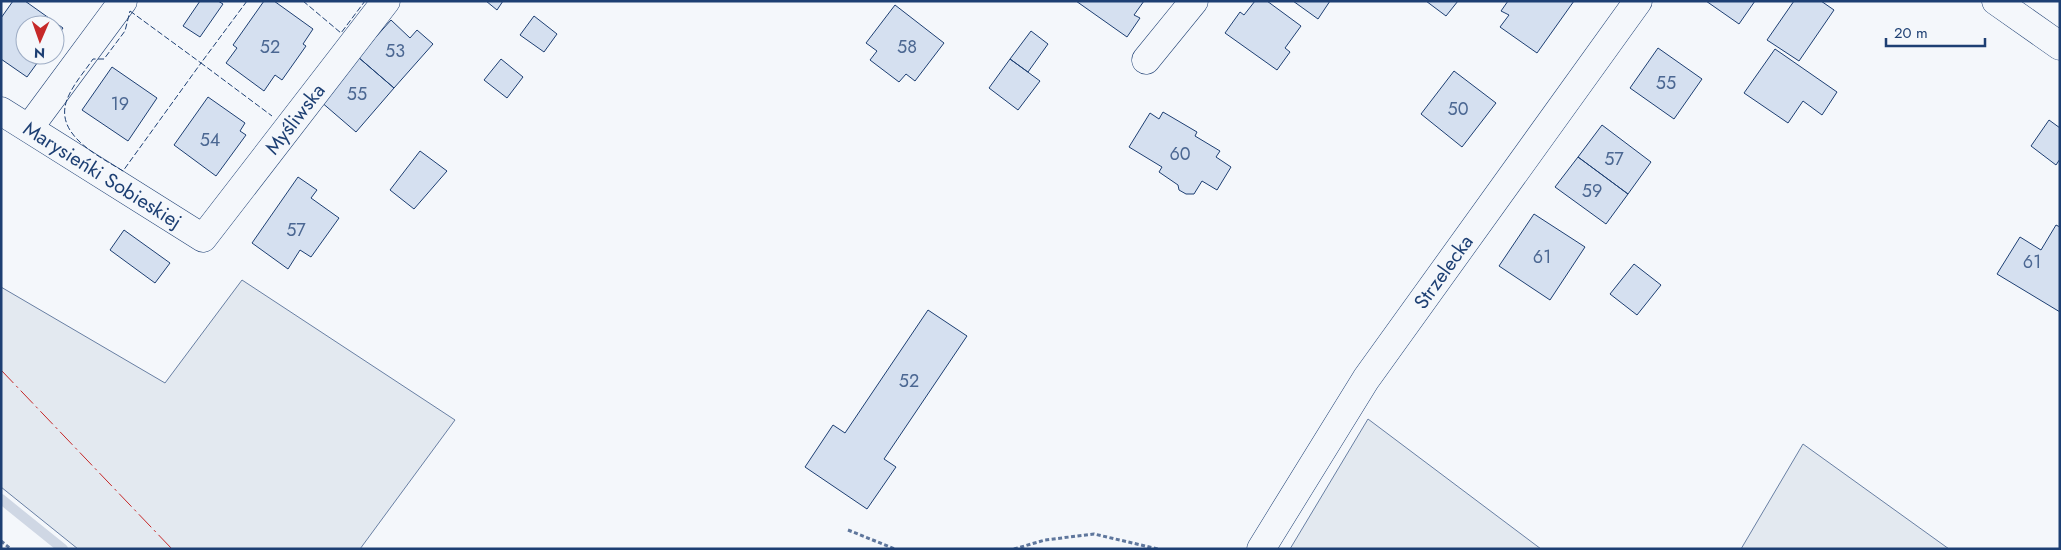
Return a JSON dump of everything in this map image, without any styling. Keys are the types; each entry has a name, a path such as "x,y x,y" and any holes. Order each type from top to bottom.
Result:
{"street":[{"path":"29,128 123,1"},
{"name":"Myśliwska","path":"203,238 386,1"},
{"path":"1146,60 1194,1"},
{"name":"Strzelecka","path":"1261,549 1366,379 1638,1"},
{"path":"1996,1 2060,46"},
{"name":"Marysieńki Sobieskiej","path":"1,111 203,238"}],"path":[{"path":"848,530 895,549"},
{"path":"1014,549 1045,540 1094,534 1158,549"},
{"path":"1,541 11,549"}],"shaded area":[{"path":"242,280 455,420 360,549 78,549 1,487 1,287 165,383"},
{"path":"1368,419 1541,549 1290,549"},
{"path":"1803,444 1949,549 1741,549"}],"building":[{"path":"13,1 25,1 45,15 15,15 15,65 36,65 27,77 1,59 1,18"},
{"path":"200,1 218,1 223,4 200,37 183,26"},
{"path":"264,1 274,1 313,29 303,44 306,46 282,80 275,75 264,91 226,63 237,48 233,45"},
{"path":"486,1 503,1 497,10"},
{"path":"1076,1 1144,1 1134,15 1140,18 1127,37"},
{"path":"1255,1 1267,1 1301,26 1285,48 1290,52 1277,70 1225,33 1240,12 1244,15"},
{"path":"1293,1 1330,1 1318,19"},
{"path":"1426,1 1458,1 1446,16"},
{"path":"1508,1 1574,1 1537,53 1500,27 1509,15 1501,11"},
{"path":"1706,1 1755,1 1739,24"},
{"path":"1794,1 1821,1 1834,10 1799,61 1767,40"},
{"path":"895,5 944,43 915,81 906,74 899,82 870,60 877,51 866,43"},
{"path":"534,16 557,34 544,52 520,35"},
{"path":"391,20 410,38 417,30 433,44 394,88 358,57"},
{"path":"1031,31 1048,44 1028,72 1010,59"},
{"path":"1658,48 1702,79 1674,119 1630,88"},
{"path":"1775,49 1837,92 1822,115 1803,101 1788,123 1744,93"},
{"path":"358,57 394,88 356,132 320,101"},
{"path":"501,59 523,77 507,98 484,80"},
{"path":"1010,59 1040,81 1018,110 989,88"},
{"path":"112,67 157,98 128,141 82,110"},
{"path":"1454,71 1496,103 1462,147 1421,114"},
{"path":"208,97 245,123 240,131 246,135 216,176 174,145"},
{"path":"1163,112 1197,132 1195,136 1220,151 1216,157 1231,167 1217,190 1202,181 1194,194 1186,194 1179,190 1178,185 1159,172 1162,167 1129,147 1150,113 1159,119"},
{"path":"2049,120 2060,128 2060,159 2056,165 2031,146"},
{"path":"1602,125 1651,162 1628,194 1578,157"},
{"path":"420,151 447,171 414,209 390,190"},
{"path":"1578,157 1628,194 1606,224 1555,187"},
{"path":"298,177 317,190 311,198 339,218 311,257 300,250 288,269 252,243"},
{"path":"1534,214 1585,247 1550,300 1499,266"},
{"path":"2056,225 2060,227 2060,312 1997,274 2020,237 2041,250"},
{"path":"124,230 170,263 155,283 110,250"},
{"path":"1634,264 1661,285 1637,315 1610,294"},
{"path":"928,310 967,336 884,459 896,467 867,509 805,467 833,425 845,433"}],"waterway":[{"path":"1,499 63,549"}],"fence":[{"path":"247,1 201,63 272,116"},
{"path":"303,1 341,33 365,1"},
{"path":"130,11 201,63 123,171 89,150 79,141 71,132 66,121 65,109 71,90 93,59 104,59 125,31 130,11"}],"power":[{"path":"1,370 172,549"}]}
